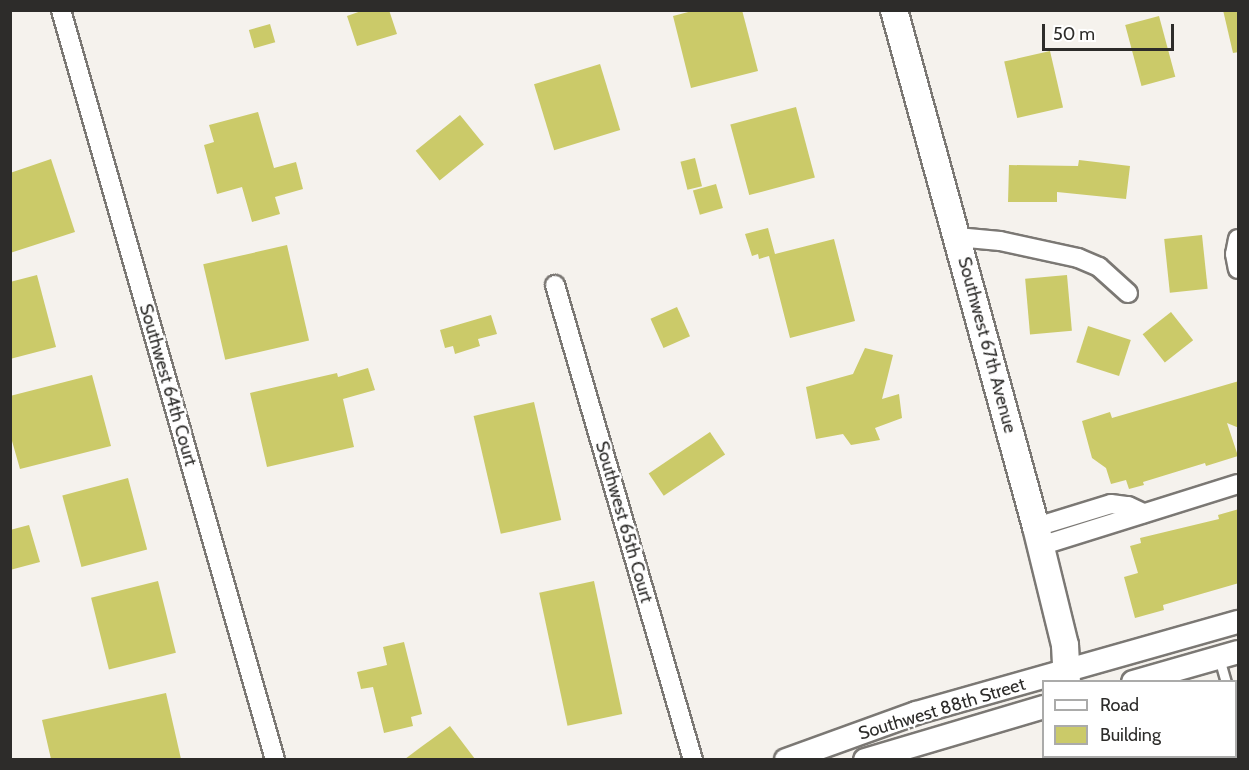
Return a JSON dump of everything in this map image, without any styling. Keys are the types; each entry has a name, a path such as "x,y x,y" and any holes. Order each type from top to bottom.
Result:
{"main road":[{"name":"Southwest 67th Avenue","path":"894,10 1038,537 1065,645 1067,676"}],"street":[{"name":"Southwest 64th Court","path":"61,10 275,759"},
{"path":"957,237 1009,242 1078,258 1099,267 1128,292"},
{"path":"1237,242 1239,269"},
{"name":"Southwest 65th Court","path":"555,285 693,759"},
{"path":"1038,537 1111,504 1128,506 1143,513 1239,484"},
{"name":"Southwest 88th Street","path":"1051,680 1239,622"},
{"path":"1136,680 1229,655"},
{"name":"Southwest 88th Street","path":"786,759 916,713 1042,682"},
{"name":"Southwest 88th Street","path":"865,759 1042,708"}],"lane":[{"path":"1226,680 1229,655"}],"building":[{"path":"364,10 389,10 397,34 357,46 347,16"},
{"path":"696,10 742,10 758,71 691,88 673,16"},
{"path":"1223,10 1239,10 1239,52 1233,53"},
{"path":"1159,16 1175,77 1141,86 1125,25"},
{"path":"270,24 275,42 254,48 249,30"},
{"path":"1050,51 1063,108 1017,118 1004,62"},
{"path":"600,64 620,130 554,150 534,84"},
{"path":"796,107 815,178 749,195 730,125"},
{"path":"258,112 274,168 296,162 303,189 275,197 280,214 252,222 242,187 217,194 204,145 214,142 209,125"},
{"path":"460,115 484,145 440,180 416,151"},
{"path":"695,158 702,186 687,190 680,162"},
{"path":"51,159 75,232 10,253 10,173"},
{"path":"1079,160 1130,166 1126,199 1057,192 1057,202 1008,202 1009,165 1078,166"},
{"path":"716,184 723,208 700,215 693,191"},
{"path":"768,228 775,254 834,239 855,321 790,338 769,256 759,259 758,254 752,256 745,234"},
{"path":"1202,235 1208,289 1170,293 1164,239"},
{"path":"287,245 309,340 225,360 203,264"},
{"path":"37,275 56,347 10,359 10,282"},
{"path":"1067,275 1072,331 1030,334 1025,279"},
{"path":"677,307 690,336 664,348 651,319"},
{"path":"1171,312 1193,340 1165,363 1143,334"},
{"path":"491,315 497,334 478,339 480,346 455,354 453,346 445,348 440,330"},
{"path":"1088,326 1131,340 1119,376 1076,362"},
{"path":"865,348 893,355 882,399 899,394 902,418 875,428 880,440 851,445 843,434 816,439 806,387 853,374"},
{"path":"368,368 375,390 343,399 354,447 267,467 250,393 337,373 338,377"},
{"path":"92,375 111,446 20,469 10,434 10,396"},
{"path":"1239,381 1239,428 1227,423 1238,456 1206,466 1205,463 1143,482 1144,485 1129,489 1126,480 1111,484 1106,468 1092,458 1082,421 1110,412 1112,418"},
{"path":"534,402 561,520 501,534 474,416"},
{"path":"710,432 725,454 664,496 649,473"},
{"path":"128,478 147,549 81,567 62,496"},
{"path":"1239,509 1239,583 1163,605 1164,610 1135,618 1124,577 1138,573 1130,546 1141,543 1140,538 1219,519 1218,515"},
{"path":"29,525 40,562 10,570 10,530"},
{"path":"158,581 176,653 109,669 91,598"},
{"path":"594,581 622,714 567,726 539,593"},
{"path":"404,642 422,714 411,717 413,726 384,733 373,687 361,689 357,672 387,665 383,647"},
{"path":"166,693 181,759 51,759 42,720"},
{"path":"450,726 475,759 405,759 421,747"}]}
